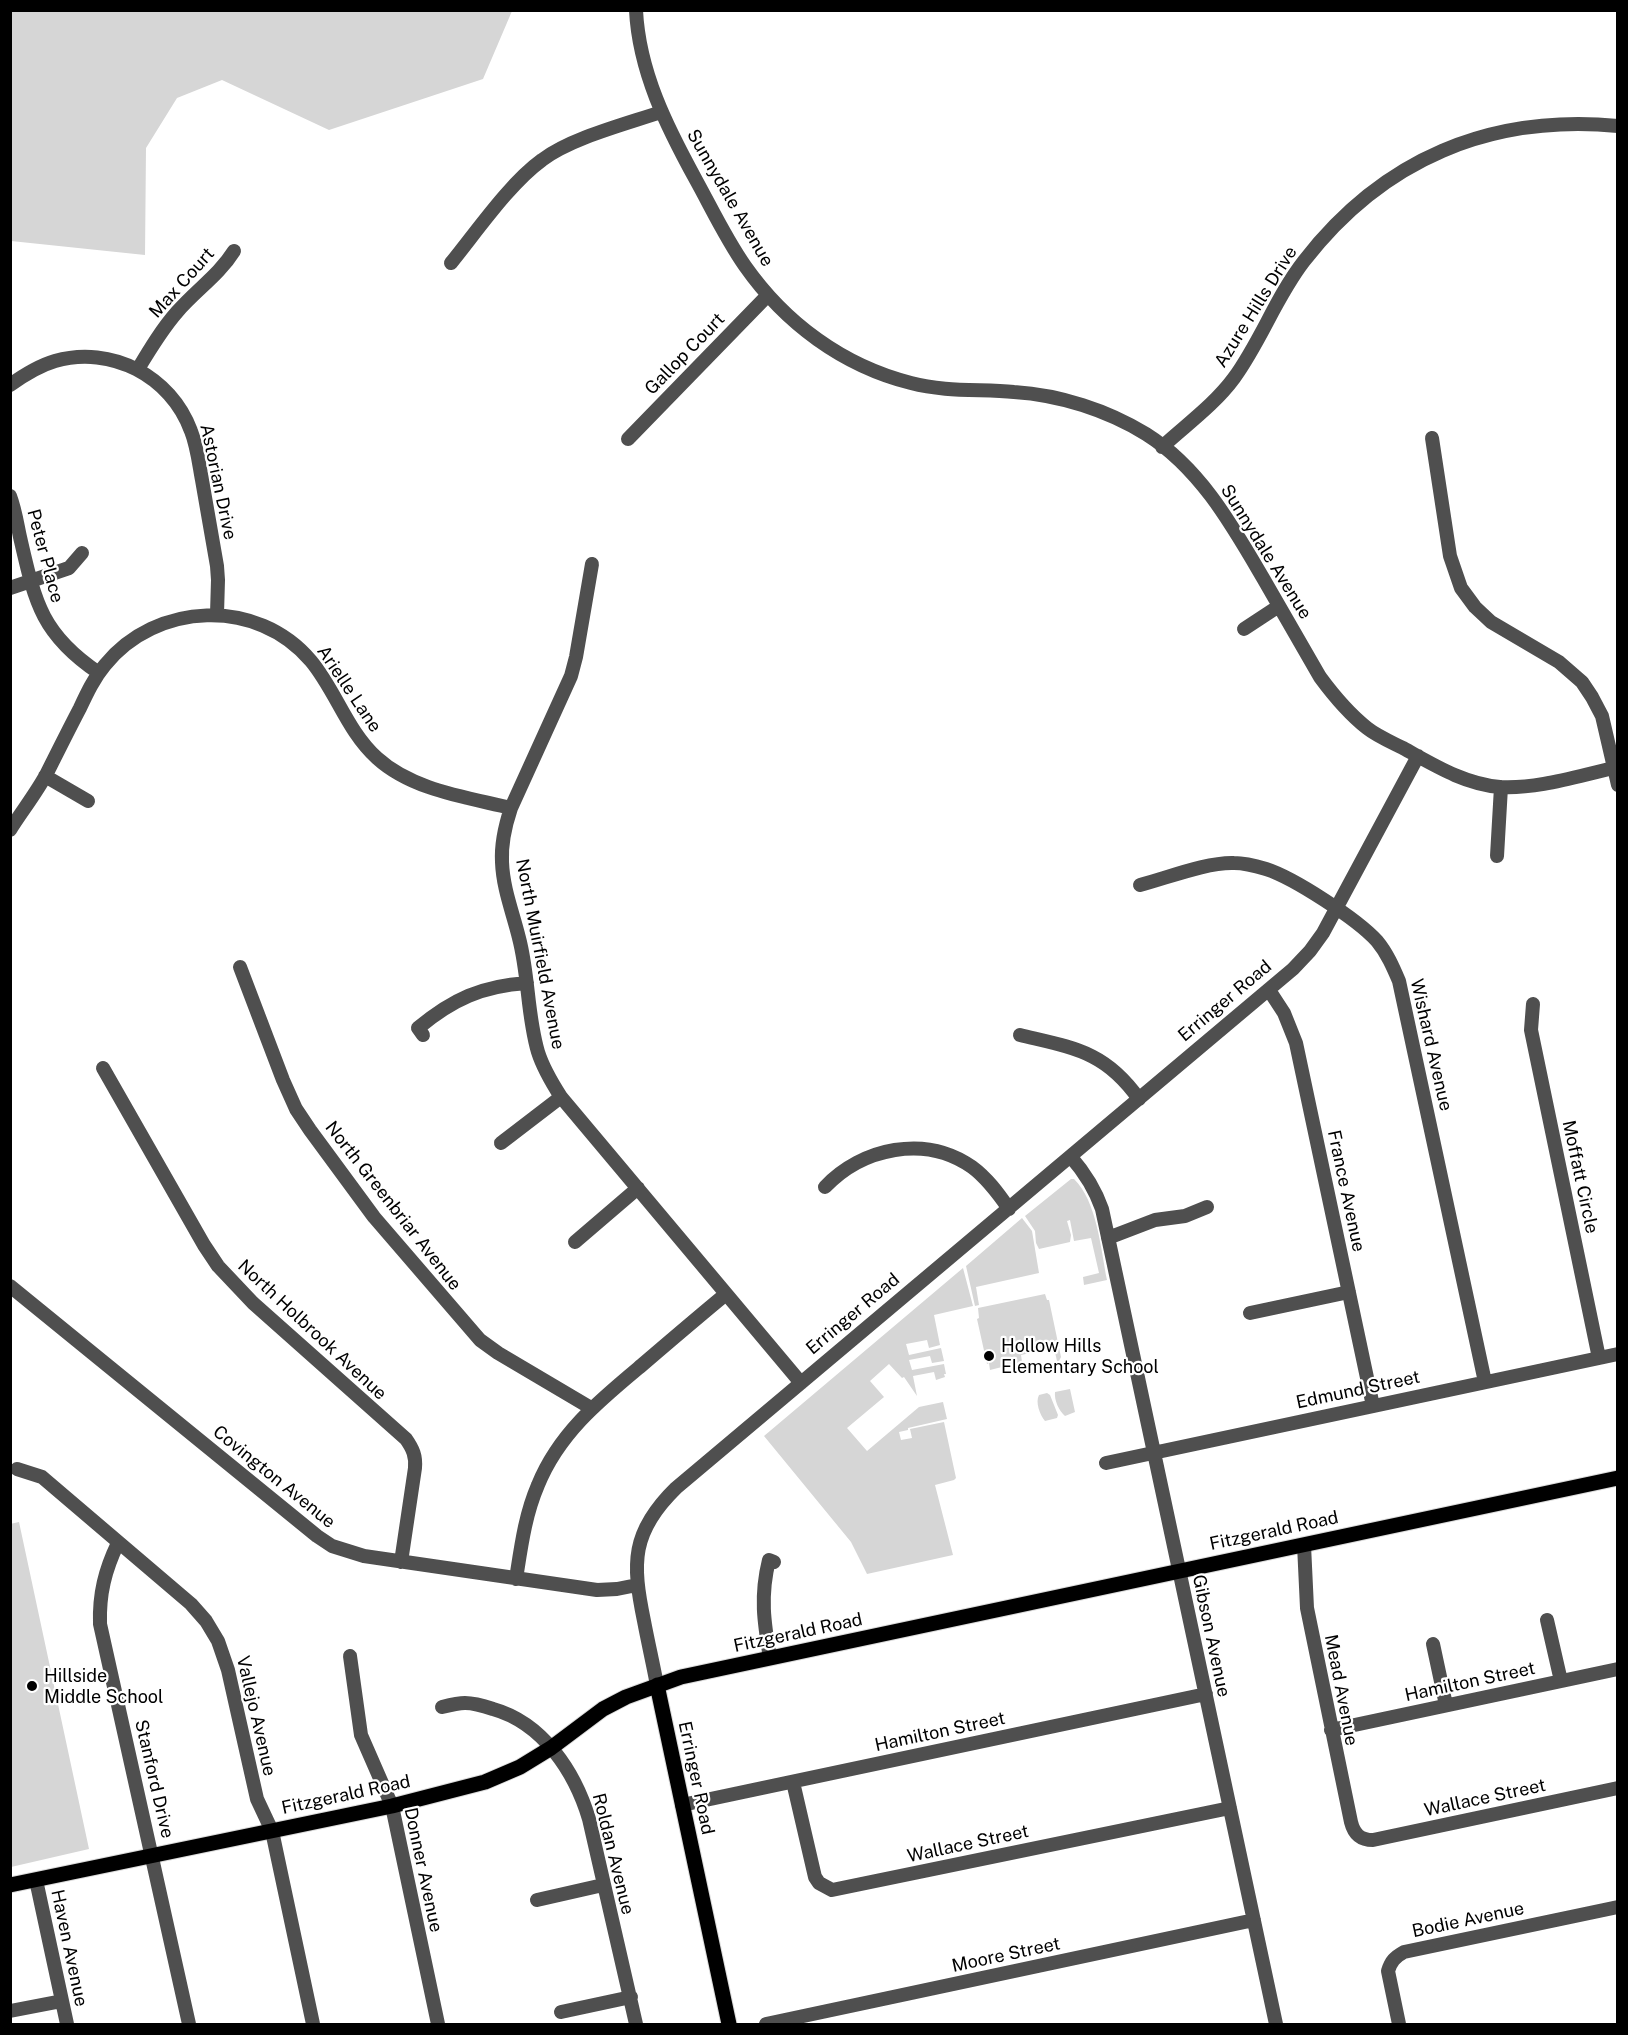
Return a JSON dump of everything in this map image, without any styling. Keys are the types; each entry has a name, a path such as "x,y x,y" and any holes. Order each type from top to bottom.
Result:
{"main road":[{"name":"Fitzgerald Road","path":"10,1885 392,1806 485,1782 519,1767 551,1748 603,1709 629,1696 681,1677 1617,1478"},
{"name":"Erringer Road","path":"657,1685 729,2025"}],"street":[{"name":"Sunnydale Avenue","path":"636,10 641,49 661,112 725,233 745,265 768,295 819,341 848,359 879,373 912,383 945,389 1050,396 1084,405 1117,418 1148,435 1187,469 1210,493 1229,520 1320,677 1342,705 1369,730 1463,778 1502,787 1528,786 1614,768"},
{"path":"451,262 519,180 541,160 571,144 661,112"},
{"name":"Azure Hills Drive","path":"1162,447 1216,398 1232,380 1287,286 1303,262 1330,230 1359,202 1398,174 1443,150 1488,134 1539,125 1584,123 1617,126"},
{"name":"Max Court","path":"138,369 174,316 223,268 234,251"},
{"name":"Gallop Court","path":"628,439 768,295"},
{"name":"Astorian Drive","path":"10,385 39,367 69,358 96,357 115,360 138,369 160,384 172,396 191,430 217,566 217,614"},
{"path":"1432,438 1450,556 1461,588 1474,607 1491,622 1559,662 1582,682 1602,716 1617,785"},
{"name":"Peter Place","path":"10,496 30,581 43,617 57,638 75,656 99,673"},
{"path":"10,588 69,568 82,553"},
{"name":"North Muirfield Avenue","path":"592,564 576,657 570,676 511,808 505,828 502,863 506,895 520,939 538,1053 561,1097 801,1383"},
{"path":"1244,629 1279,606"},
{"name":"Arielle Lane","path":"10,830 45,776 99,673 116,653 145,631 178,618 217,614 268,627 296,646 321,674 353,730 365,746 392,770 424,786 511,808"},
{"name":"Erringer Road","path":"657,1685 636,1585 636,1563 640,1542 648,1522 660,1503 1269,990 1310,951 1337,909 1418,756"},
{"path":"45,776 88,801"},
{"path":"1497,856 1502,787"},
{"name":"Wishard Avenue","path":"1140,885 1218,864 1249,865 1280,874 1337,909 1362,928 1377,941 1389,958 1399,981 1485,1382"},
{"name":"North Greenbriar Avenue","path":"240,967 282,1080 296,1109 374,1217 480,1340 591,1408"},
{"path":"423,1035 418,1028 458,1000 492,987 527,983"},
{"name":"France Avenue","path":"1269,990 1284,1012 1296,1043 1373,1406"},
{"name":"Moffatt Circle","path":"1533,1004 1531,1029 1599,1358"},
{"path":"1020,1035 1072,1047 1094,1056 1118,1073 1139,1099"},
{"name":"North Holbrook Avenue","path":"103,1068 218,1266 253,1303 406,1439 412,1447 416,1457 415,1468 401,1562"},
{"path":"501,1143 561,1097"},
{"path":"825,1188 846,1168 868,1156 894,1149 921,1149 946,1155 972,1167 991,1184 1009,1209"},
{"name":"Gibson Avenue","path":"1071,1157 1084,1171 1102,1209 1276,2025"},
{"path":"575,1242 638,1188"},
{"path":"1108,1238 1155,1220 1185,1216 1207,1207"},
{"name":"Covington Avenue","path":"10,1286 332,1546 350,1553 401,1562 597,1590 636,1585"},
{"path":"1250,1313 1349,1292"},
{"path":"516,1579 525,1525 538,1483 562,1442 591,1408 726,1294"},
{"name":"Edmund Street","path":"1106,1463 1617,1354"},
{"name":"Vallejo Avenue","path":"17,1469 42,1477 191,1604 218,1641 228,1670 257,1799 272,1831 314,2025"},
{"name":"Stanford Drive","path":"118,1544 103,1583 100,1624 153,1854 189,2025"},
{"name":"Mead Avenue","path":"1304,1545 1306,1608 1350,1822 1353,1831 1360,1838"},
{"path":"770,1658 762,1604 769,1560 774,1562"},
{"path":"1548,1620 1561,1681"},
{"path":"1433,1644 1446,1705"},
{"name":"Donner Avenue","path":"350,1656 361,1735 392,1806 438,2025"},
{"name":"Hamilton Street","path":"1331,1730 1617,1669"},
{"name":"Hamilton Street","path":"682,1805 1206,1694"},
{"name":"Roldan Avenue","path":"442,1707 467,1703 501,1711 530,1727 551,1748 572,1778 583,1799 589,1819 636,2025"},
{"name":"Wallace Street","path":"794,1782 814,1877 819,1883 832,1890 1230,1808"},
{"name":"Wallace Street","path":"1360,1838 1373,1840 1617,1788"},
{"name":"Haven Avenue","path":"36,1880 67,2025"},
{"path":"537,1900 603,1885"},
{"name":"Bodie Avenue","path":"1399,2025 1388,1971 1391,1962 1404,1952 1617,1907"},
{"name":"Moore Street","path":"766,2025 1254,1920"},
{"path":"561,2012 631,1997"},
{"path":"10,2011 62,2001"}],"shaded area":[{"path":"11,10 512,11 483,79 329,130 222,80 177,98 146,148 145,255 11,241"},
{"path":"1071,1179 1074,1179 1082,1188 1093,1213 1107,1280 1084,1285 1083,1277 1099,1273 1091,1238 1074,1241 1070,1220 1067,1221 1071,1235 1070,1242 1039,1249 1035,1231 1025,1216"},
{"path":"1022,1218 1032,1231 1039,1273 976,1287 979,1305 975,1306 966,1266"},
{"path":"963,1268 973,1306 934,1315 940,1345 929,1348 927,1340 906,1344 909,1355 941,1348 944,1361 932,1363 930,1356 909,1360 912,1370 944,1364 945,1377 936,1380 934,1372 913,1376 917,1396 904,1377 902,1378 889,1364 870,1381 884,1397 847,1428 867,1451 919,1407 943,1402 947,1419 908,1428 908,1430 899,1432 901,1440 912,1438 910,1429 944,1422 956,1478 935,1485 953,1555 867,1574 851,1542 764,1436"},
{"path":"1045,1294 1049,1300 1061,1357 1059,1361 1057,1361 1054,1348 1021,1355 1022,1362 990,1370 977,1319 979,1318 978,1308"},
{"path":"1070,1389 1075,1412 1065,1416 1057,1405 1055,1392"},
{"path":"1047,1393 1058,1415 1057,1418 1045,1421 1038,1401 1039,1395"},
{"name":"Hillside Middle School","path":"19,1522 89,1849 11,1867 10,1524"}],"place":[{"name":"Hollow Hills Elementary School","path":"989,1356"},
{"name":"Hillside Middle School","path":"32,1686"}]}
